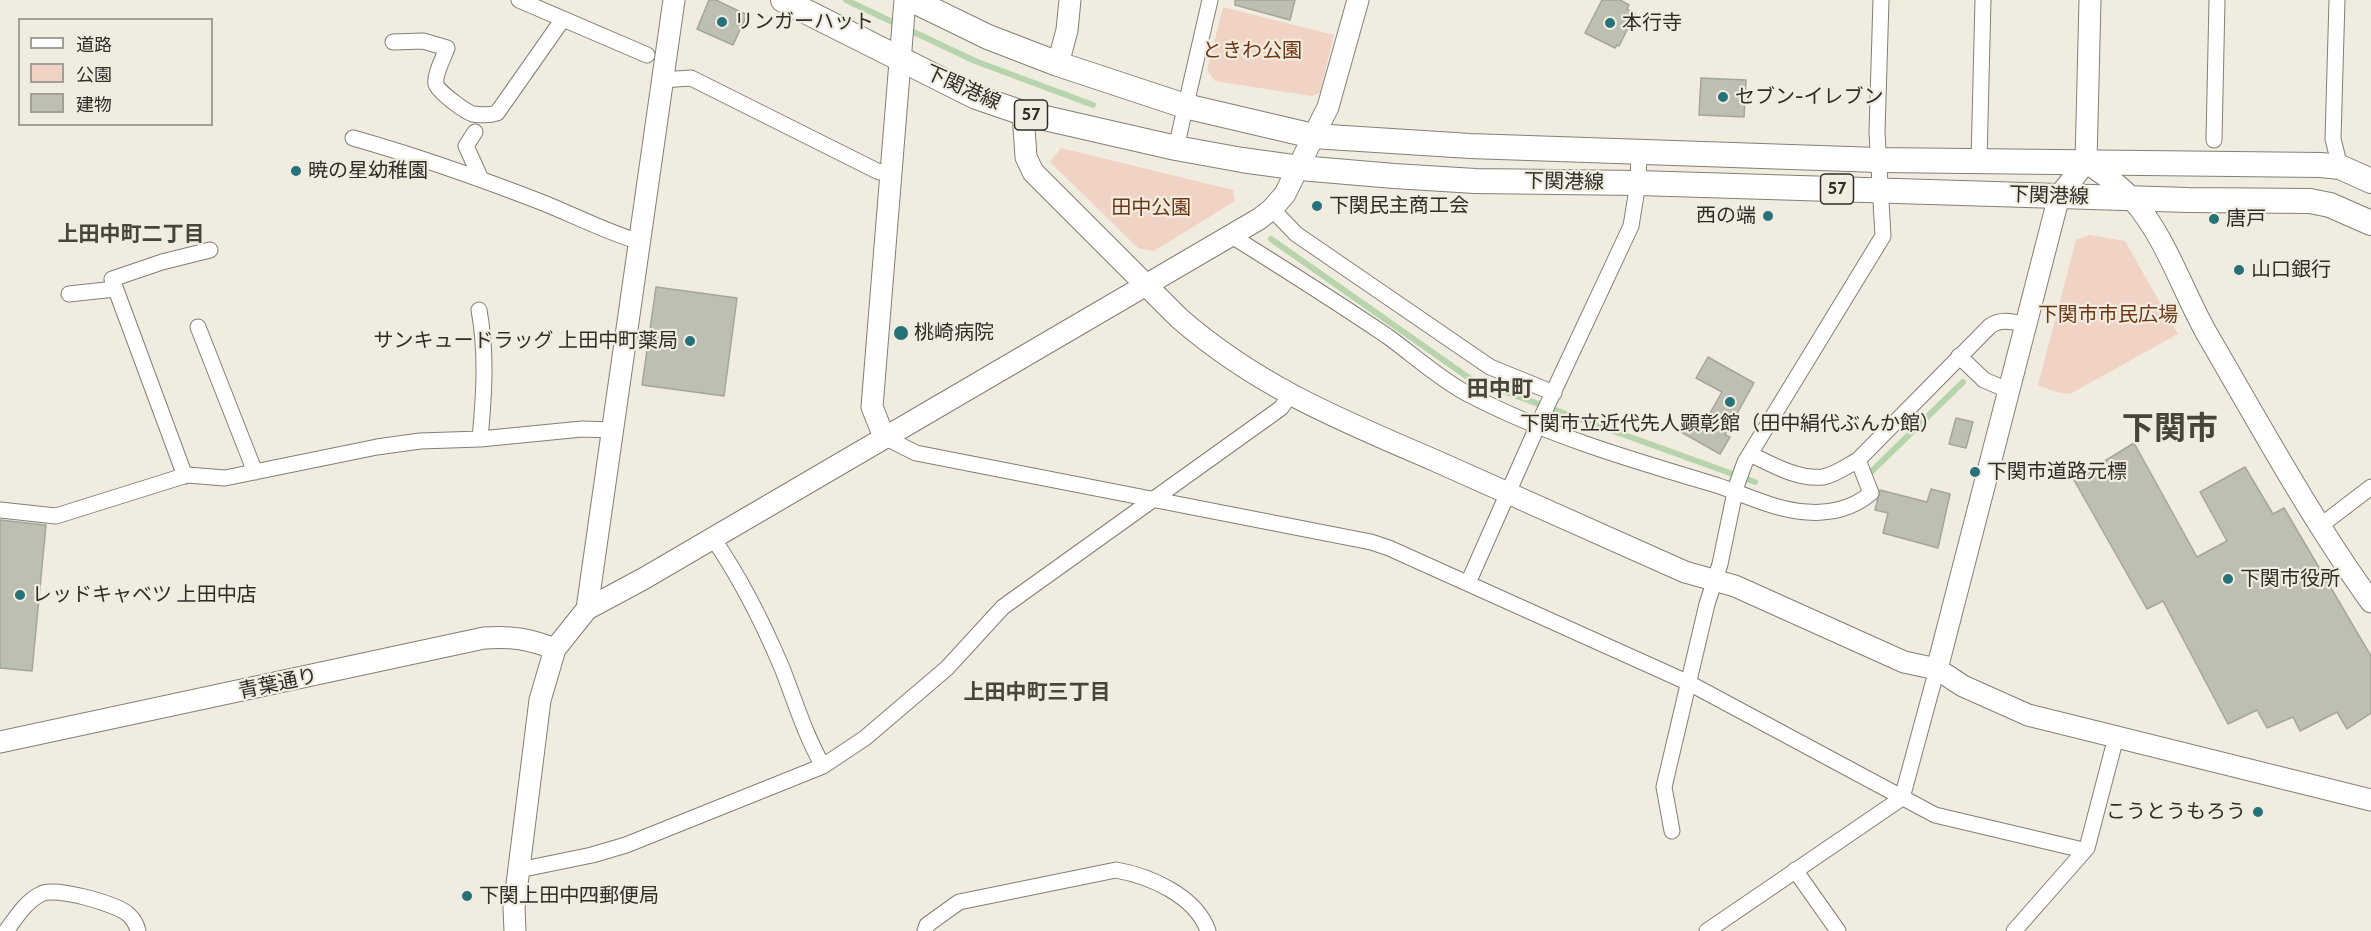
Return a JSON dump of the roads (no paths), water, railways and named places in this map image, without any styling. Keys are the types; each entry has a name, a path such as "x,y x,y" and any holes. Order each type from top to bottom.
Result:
{"main road":[{"name":"下関港線","path":"783,0 900,52 976,97 1023,113 1176,148 1242,160 1300,168 1475,181 1638,183 2132,199 2310,201 2330,205 2371,223"},
{"name":"下関港線","path":"907,3 1058,64 1185,106 1312,136 1470,146 1878,160 2288,164 2340,167 2371,181"}],"street":[{"path":"519,0 647,55"},
{"path":"587,609 674,0"},
{"path":"1058,64 1067,30 1070,0"},
{"path":"1176,148 1210,0"},
{"path":"515,931 514,908 540,700 555,649 587,609 643,579 1148,285 1272,209 1285,194 1300,168 1312,136 1328,107 1358,0"},
{"path":"1672,831 1664,787 1720,564 1736,490 1747,458 1883,236 1878,160 1881,0"},
{"path":"1979,161 1983,0"},
{"path":"1707,931 1902,798 2059,196 2086,162 2090,0"},
{"path":"2214,140 2217,0"},
{"path":"2337,0 2333,139 2340,167"},
{"path":"907,3 900,52 872,407 884,437 916,453 1371,542 1389,548 1689,683 1945,819 2083,850"},
{"path":"393,42 423,41 447,48 436,78 438,87 442,93 473,114 490,115 497,113 563,19"},
{"path":"662,80 691,78 877,171 891,175"},
{"path":"1023,113 1026,157 1033,172 1179,318 1203,339 1241,367 1290,395 1685,572 1735,586 1904,662 1937,669 1963,686 2028,715 2371,800"},
{"path":"475,132 466,146 481,179"},
{"path":"353,138 419,157 481,179 571,214 613,234 640,242"},
{"path":"1468,583 1539,422 1630,226 1638,183 1639,152"},
{"path":"2086,162 2132,199 2152,225 2201,322 2340,559 2371,602"},
{"path":"1272,209 1296,234 1490,367 1552,395"},
{"path":"1230,235 1378,330 1466,394 1608,452 1806,512 1845,508 1860,502 1871,493 1858,460"},
{"path":"185,476 112,279 162,262 210,250"},
{"path":"69,294 115,289"},
{"path":"479,310 484,334 485,382 480,439"},
{"path":"1747,458 1810,476 1830,474 1858,460 1959,356 1997,321 2004,320 2027,325"},
{"path":"198,327 255,471"},
{"path":"1959,356 1984,380 2010,391"},
{"path":"519,870 592,855 626,845 823,766 865,738 947,668 1003,606 1281,408 1290,395"},
{"path":"0,510 56,516 185,476 225,478 377,447 420,441 480,439 582,429 613,430"},
{"path":"2320,526 2371,487"},
{"path":"712,537 727,559 769,639 811,745 823,766"},
{"name":"青葉通り","path":"0,742 484,638 509,636 555,649"},
{"path":"2014,931 2087,848 2116,737"},
{"path":"925,931 927,925 959,902 1116,870 1132,873 1168,888 1194,908 1208,931"},
{"path":"1796,870 1838,931"},
{"path":"6,931 28,903 42,892 53,891 115,906 129,915 138,931"}],"waterway":[{"path":"846,0 975,61 1093,105"},
{"path":"1271,239 1472,380 1755,482"},
{"path":"1871,472 1963,382"}],"place":[{"name":"リンガーハット","path":"722,22"},
{"name":"本行寺","path":"1610,23"},
{"name":"セブン-イレブン","path":"1723,97"},
{"name":"暁の星幼稚園","path":"296,171"},
{"name":"下関民主商工会","path":"1317,206"},
{"name":"西の端","path":"1768,216"},
{"name":"唐戸","path":"2214,219"},
{"name":"山口銀行","path":"2239,270"},
{"name":"桃崎病院","path":"901,333"},
{"name":"サンキュードラッグ 上田中町薬局","path":"690,341"},
{"name":"下関市立近代先人顕彰館（田中絹代ぶんか館）","path":"1730,402"},
{"name":"下関市道路元標","path":"1975,472"},
{"name":"下関市役所","path":"2228,579"},
{"name":"レッドキャベツ 上田中店","path":"20,595"},
{"name":"こうとうもろう","path":"2258,812"},
{"name":"下関上田中四郵便局","path":"467,896"}],"district":[{"name":"上田中町二丁目","path":"131,235"},
{"name":"田中町","path":"1500,390"},
{"name":"下関市","path":"2170,430"},
{"name":"上田中町三丁目","path":"1037,693"}],"park label":[{"name":"ときわ公園","path":"1252,51"},
{"name":"田中公園","path":"1151,208"},
{"name":"下関市市民広場","path":"2108,315"}]}
